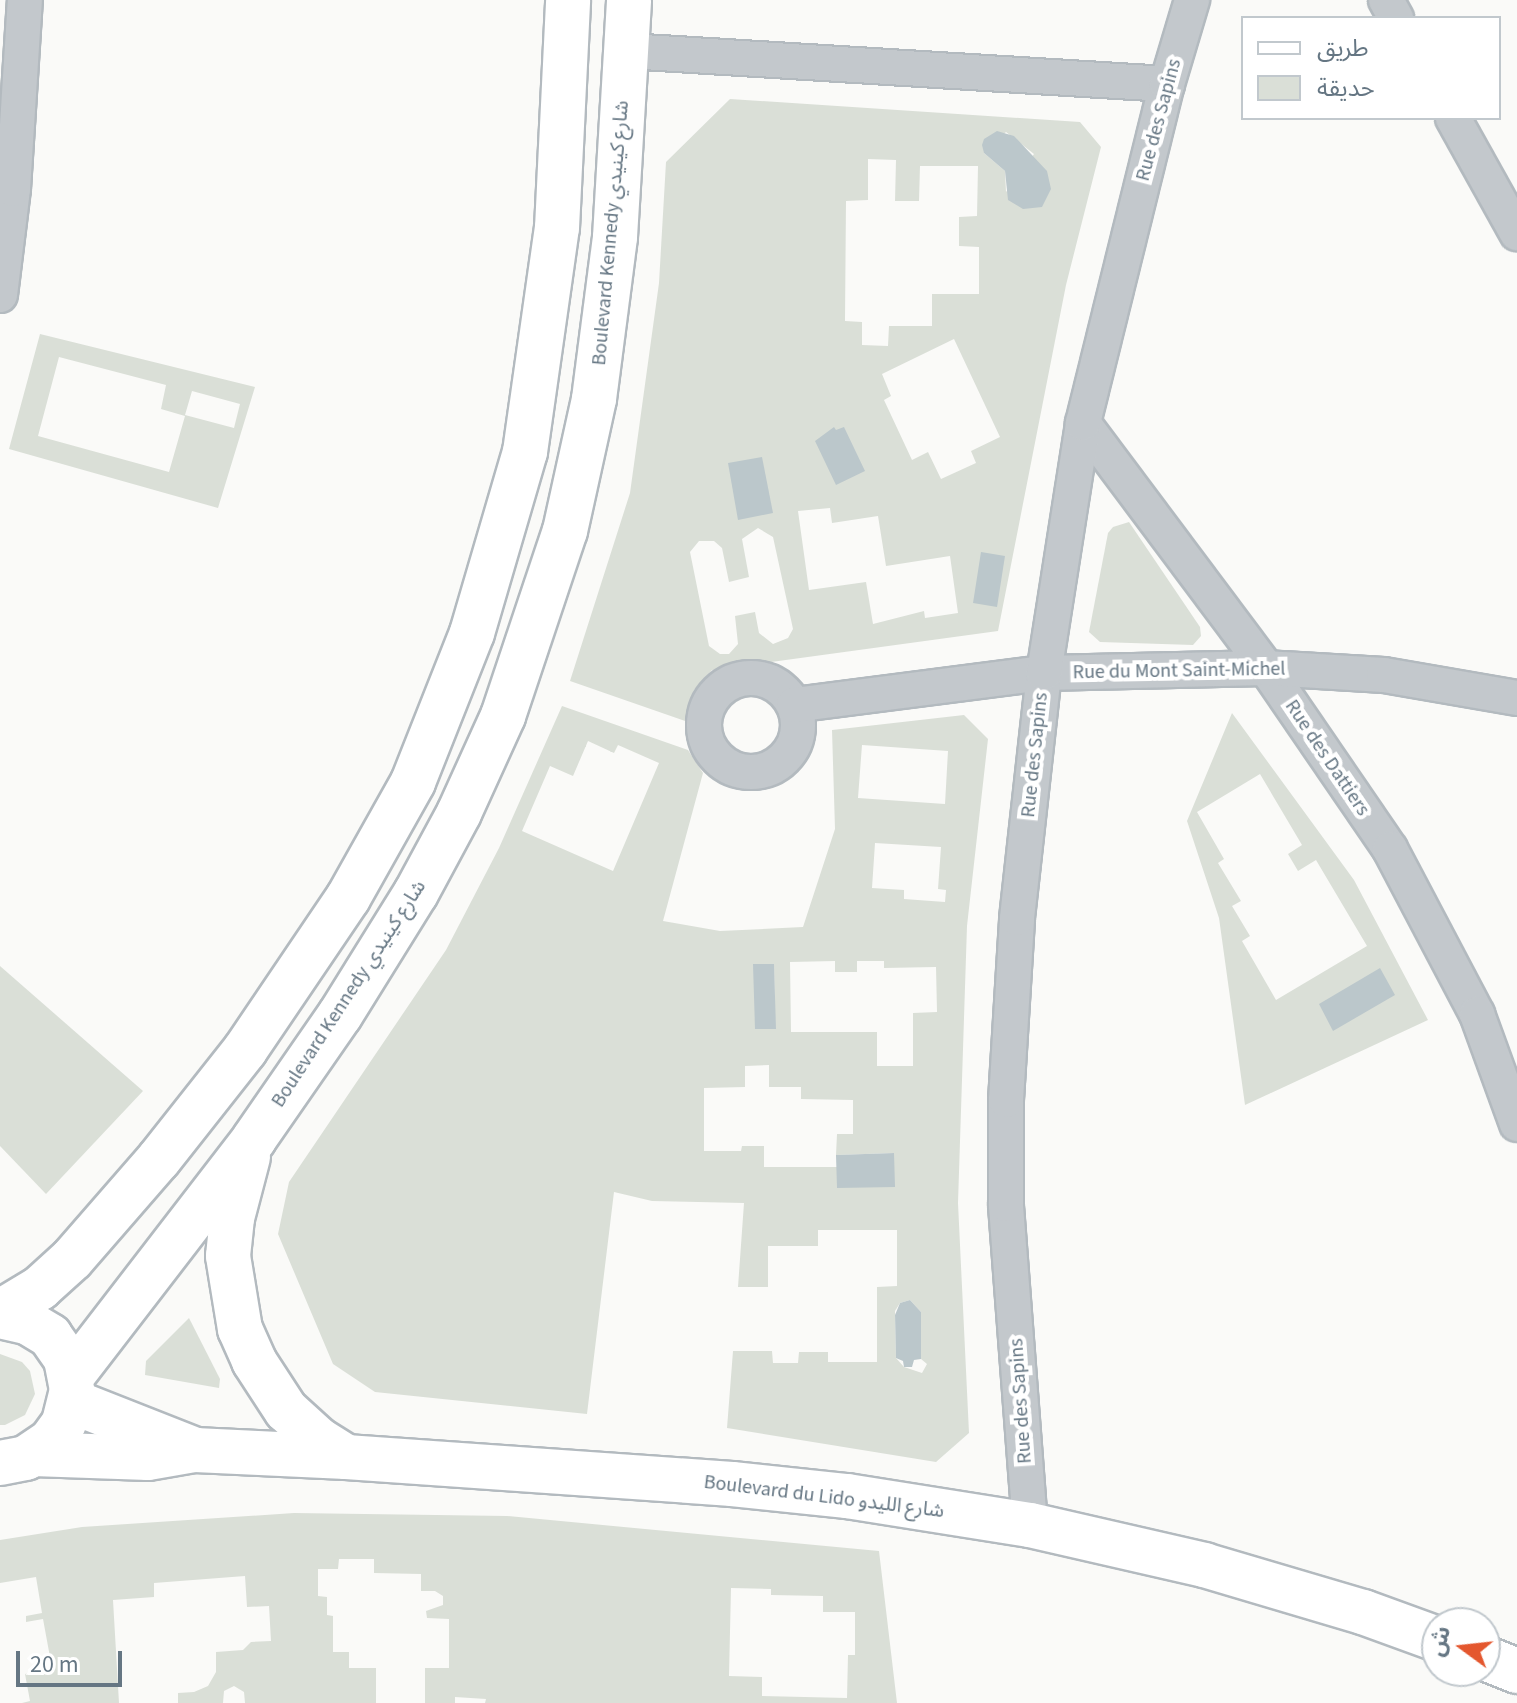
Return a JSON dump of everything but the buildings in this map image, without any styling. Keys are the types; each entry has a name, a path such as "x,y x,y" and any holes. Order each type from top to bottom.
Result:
{"main road":[{"path":"0,1314 40,1288 72,1259 159,1159 235,1062 348,898 413,782 472,633 525,452 557,228 568,0"},
{"name":"Boulevard Kennedy شارع كينيدي","path":"16,1458 58,1432 71,1389 254,1139 378,956 452,827 503,716 536,623 576,488 602,353 615,237 629,0"},
{"path":"254,1139 237,1198 228,1256 240,1329 254,1361 286,1410 319,1440 346,1457"},
{"path":"0,1314 27,1322 50,1336 66,1359 71,1389"},
{"name":"Boulevard du Lido شارع الليدو","path":"71,1389 195,1450"},
{"name":"Boulevard du Lido شارع الليدو","path":"16,1458 148,1458 195,1450 346,1457 847,1496 1030,1525 1204,1565 1363,1612 1421,1633"}],"street":[{"path":"0,295 13,189 25,0"},
{"name":"Rue des Sapins","path":"1030,1525 1006,1204 1006,1100 1017,918 1044,673 1083,423 1167,84 1192,0"},
{"path":"627,51 1167,84"},
{"path":"1454,120 1517,233"},
{"name":"Rue des Dattiers","path":"1083,423 1266,668 1397,861 1477,1014 1517,1124"},
{"name":"Rue du Mont Saint-Michel","path":"794,705 1044,673 1266,668 1384,675 1517,698"}],"green space":[{"path":"730,99 1080,122 1101,147 1066,285 998,631 712,670 694,690 688,722 570,681 630,493 659,283 666,162","holes":["1006,132 1034,154 1006,192 1005,171 984,153","868,159 896,160 895,201 919,201 920,166 978,166 977,216 959,217 959,246 979,247 979,294 932,294 932,326 889,326 888,346 862,345 862,322 845,321 846,201 868,200","954,339 1000,437 971,451 976,463 941,479 928,452 912,460 884,400 891,396 882,374","830,508 832,523 878,516 886,566 950,556 958,613 925,618 924,611 873,624 866,582 809,590 798,511","758,528 773,537 793,629 788,638 773,644 759,633 755,612 735,616 738,644 729,654 720,654 709,646 690,552 699,541 714,541 722,548 729,582 749,577 742,539"]},
{"path":"40,334 255,387 218,508 9,449","holes":["59,357 166,385 161,409 185,416 169,472 38,436","192,391 240,404 234,428 185,415"]},
{"path":"1129,522 1200,627 1201,636 1193,645 1100,642 1089,632 1108,533 1113,527"},
{"path":"562,706 688,750 703,773 663,921 720,931 803,927 835,829 832,730 964,715 988,739 967,926 958,1203 969,1433 936,1462 727,1428 733,1351 772,1351 773,1363 798,1363 799,1352 828,1352 828,1362 877,1362 877,1287 897,1286 897,1230 818,1230 818,1246 768,1246 768,1287 738,1287 744,1203 652,1201 614,1192 587,1414 375,1392 333,1364 278,1234 289,1182 446,950 499,848","holes":["588,741 614,753 618,745 659,763 613,871 522,831 550,766 573,776","862,745 948,751 945,804 858,798","875,843 941,847 938,889 946,890 945,902 904,899 904,890 872,888","835,961 835,972 857,972 857,961 884,961 884,968 936,967 937,1012 913,1013 913,1066 877,1066 877,1032 791,1032 790,962","753,965 774,965 775,1029","769,1065 769,1087 801,1087 801,1099 853,1100 853,1134 837,1134 836,1155 894,1153 838,1188 837,1167 764,1167 764,1146 742,1146 741,1151 704,1151 704,1088 745,1087 745,1066","910,1300 921,1312 921,1359 927,1364 922,1373 904,1367 896,1358 895,1311 900,1303"]},
{"path":"1232,713 1354,880 1428,1020 1245,1105 1219,918 1187,821","holes":["1260,774 1302,845 1288,854 1298,871 1316,860 1367,946 1276,1000 1242,941 1250,936 1232,906 1241,901 1218,863 1224,859 1197,812"]},
{"path":"0,966 143,1091 46,1194 0,1146"},
{"path":"189,1318 220,1379 219,1388 145,1375 146,1361"},
{"path":"0,1354 22,1362 30,1371 35,1394 25,1415 5,1425 0,1425"},
{"path":"294,1513 507,1516 879,1551 897,1703 485,1703 486,1699 455,1697 455,1703 425,1703 425,1668 449,1668 449,1619 427,1618 426,1611 443,1605 443,1596 435,1591 421,1591 421,1574 374,1573 374,1559 339,1559 338,1569 318,1569 318,1596 327,1597 327,1615 333,1616 333,1652 349,1652 349,1668 376,1668 376,1703 245,1703 244,1692 234,1686 224,1691 223,1703 178,1703 178,1693 194,1692 208,1686 216,1672 216,1652 243,1650 251,1642 271,1641 269,1606 247,1607 245,1576 154,1583 154,1597 113,1600 119,1703 22,1703 30,1701 25,1674 52,1668 43,1619 26,1622 26,1616 42,1613 36,1577 0,1583 0,1540 82,1527","holes":["731,1588 771,1589 771,1595 823,1596 823,1612 855,1612 855,1655 848,1655 847,1698 762,1696 762,1677 729,1676"]}],"shaded area":[{"path":"997,131 1014,136 1047,171 1051,189 1042,207 1023,209 1008,200 1005,171 984,153 982,145 984,139"},
{"path":"834,427 836,430 844,427 865,471 836,485 815,441"},
{"path":"762,457 773,513 738,520 728,463"},
{"path":"981,552 1005,556 997,607 973,603"},
{"path":"753,964 774,964 776,1029 755,1029"},
{"path":"1380,968 1395,995 1333,1031 1319,1004"},
{"path":"894,1153 895,1187 837,1188 836,1155"},
{"path":"910,1300 921,1312 921,1359 914,1360 912,1367 904,1367 903,1361 896,1358 895,1315 900,1303"}]}
